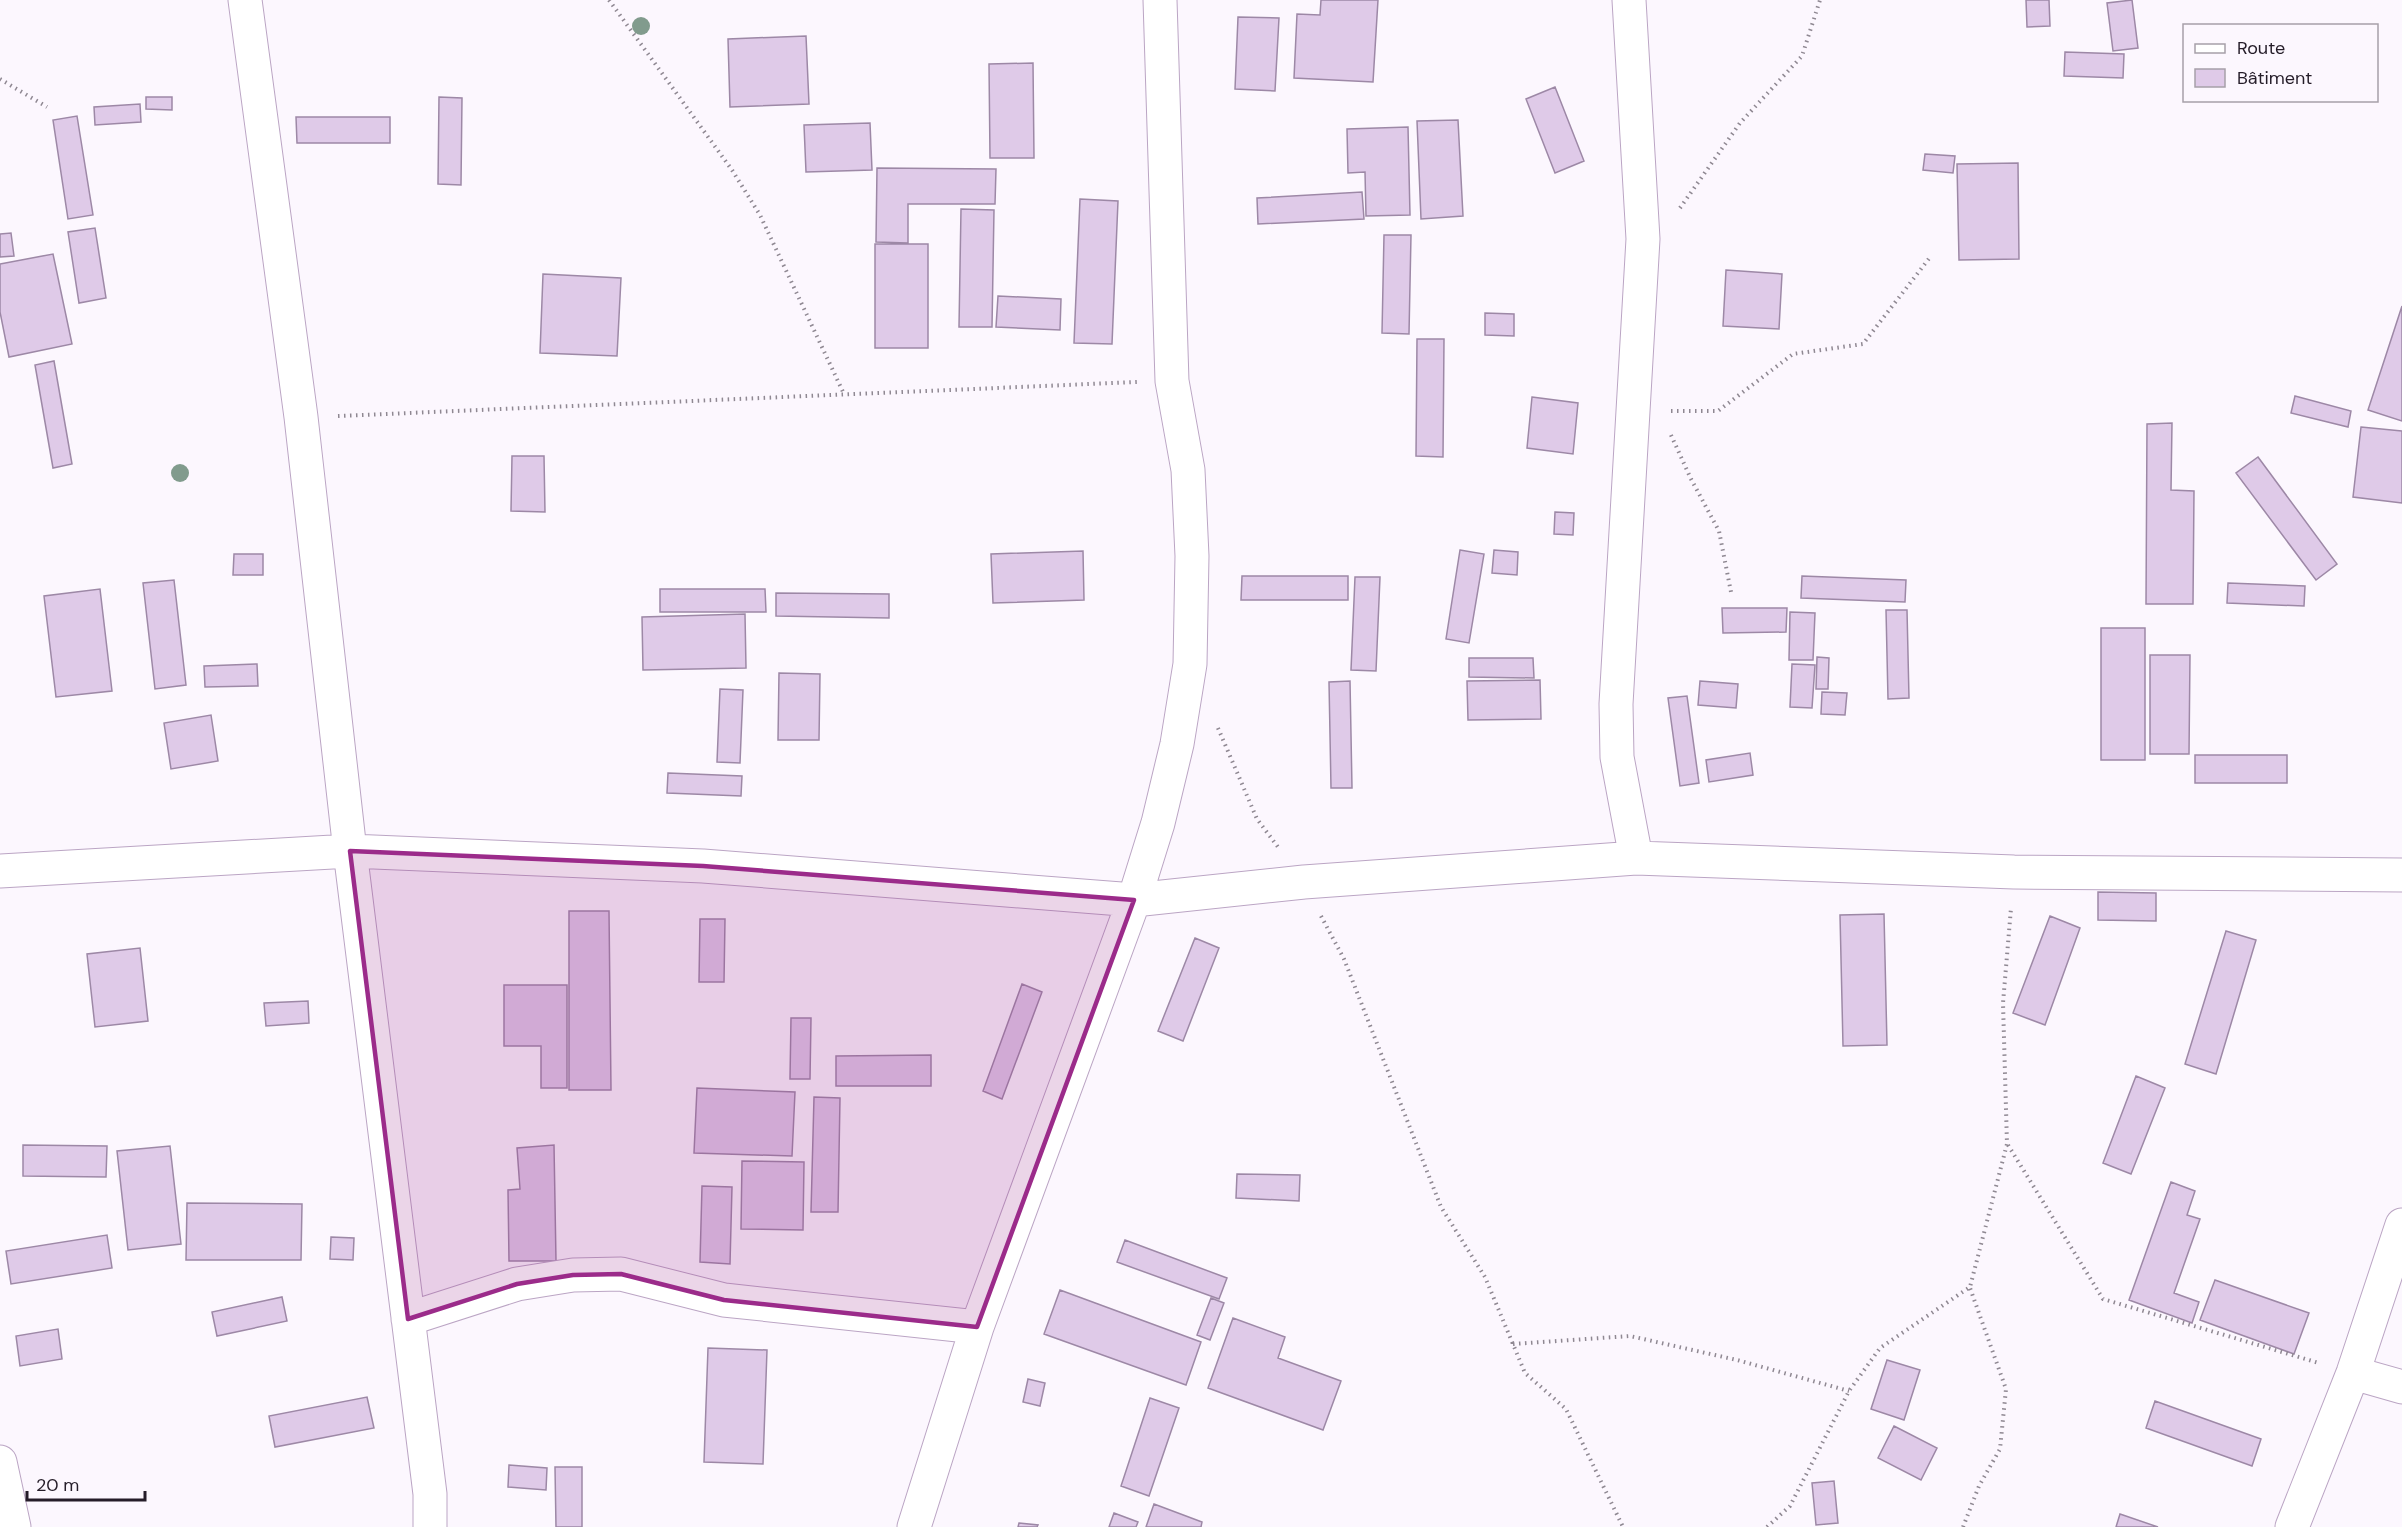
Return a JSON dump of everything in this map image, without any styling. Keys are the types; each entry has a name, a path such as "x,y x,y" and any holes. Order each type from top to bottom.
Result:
{"street":[{"path":"245,0 301,417 350,851 430,1494 430,1527"},
{"path":"914,1527 977,1327 1134,900 1161,812 1177,744 1190,664 1192,556 1188,470 1172,381 1160,0"},
{"path":"1629,0 1643,239 1616,704 1617,757 1636,858"},
{"path":"0,872 350,851 703,866 1134,900 1304,882 1636,858 2014,872 2402,875"},
{"path":"2292,1527 2353,1373 2402,1226"},
{"path":"408,1319 518,1284 573,1275 621,1274 724,1300 977,1327"},
{"path":"2353,1373 2402,1387"},
{"path":"0,1462 14,1527"}],"path":[{"path":"609,0 732,170 760,215 844,394"},
{"path":"1643,239 1676,214 1740,123 1802,56 1820,0"},
{"path":"0,79 47,107"},
{"path":"1636,368 1663,411 1718,411 1793,354 1863,344 1930,256"},
{"path":"301,417 1172,381"},
{"path":"1669,429 1690,479 1719,531 1731,592"},
{"path":"1214,718 1257,819 1304,882 1344,959 1441,1207 1485,1277 1525,1373 1566,1409 1623,1527"},
{"path":"1963,1527 1979,1486 2000,1449 2006,1389 1970,1287 2007,1144 2003,1003 2014,872"},
{"path":"2007,1144 2103,1299 2353,1373"},
{"path":"1767,1527 1790,1506 1849,1391 1880,1348 1970,1287"},
{"path":"1513,1344 1630,1336 1737,1360 1849,1391"}],"highlighted area":[{"path":"350,851 703,866 1134,900 977,1327 724,1300 621,1274 573,1275 517,1284 408,1319"}],"building":[{"path":"1321,0 1378,0 1373,82 1294,78 1297,14 1320,15"},
{"path":"2026,0 2049,0 2050,26 2027,27"},
{"path":"2132,0 2138,48 2113,51 2107,3"},
{"path":"1238,17 1279,18 1275,91 1235,89"},
{"path":"806,36 809,104 730,107 728,39"},
{"path":"2065,52 2124,54 2123,78 2064,76"},
{"path":"1033,63 1034,158 990,158 989,64"},
{"path":"1555,87 1584,161 1555,173 1526,99"},
{"path":"146,97 172,97 172,110 146,109"},
{"path":"439,97 462,98 461,185 438,184"},
{"path":"140,104 141,122 95,125 94,107"},
{"path":"77,116 93,215 68,219 53,120"},
{"path":"296,117 390,117 390,143 297,143"},
{"path":"1458,120 1463,216 1421,219 1417,121"},
{"path":"870,123 872,170 806,172 804,125"},
{"path":"1408,127 1410,215 1366,216 1365,172 1348,173 1347,129"},
{"path":"1925,154 1955,156 1953,173 1923,170"},
{"path":"2018,163 2019,259 1959,260 1957,164"},
{"path":"877,168 996,169 995,204 908,204 908,243 876,242"},
{"path":"1362,192 1364,219 1258,224 1257,198"},
{"path":"1080,199 1118,201 1112,344 1074,343"},
{"path":"961,209 994,210 992,327 959,327"},
{"path":"95,228 106,298 79,303 68,232"},
{"path":"11,233 14,256 0,257 0,234"},
{"path":"1384,235 1411,235 1409,334 1382,333"},
{"path":"875,244 928,244 928,348 875,348"},
{"path":"53,254 72,344 9,357 0,312 0,264"},
{"path":"1726,270 1782,274 1779,329 1723,326"},
{"path":"543,274 621,278 617,356 540,353"},
{"path":"998,296 1061,299 1060,330 996,327"},
{"path":"2402,306 2402,421 2368,410"},
{"path":"1485,313 1514,314 1514,336 1485,335"},
{"path":"1417,339 1444,339 1443,457 1416,456"},
{"path":"54,361 72,464 53,468 35,365"},
{"path":"2295,396 2351,411 2348,427 2291,413"},
{"path":"1532,397 1578,403 1573,454 1527,448"},
{"path":"2172,423 2171,490 2194,491 2193,604 2146,604 2147,424"},
{"path":"2361,427 2402,431 2402,503 2353,497"},
{"path":"512,456 544,456 545,512 511,511"},
{"path":"2258,457 2337,564 2316,580 2236,473"},
{"path":"1555,512 1574,513 1573,535 1554,534"},
{"path":"1460,550 1484,554 1469,643 1446,639"},
{"path":"1494,550 1518,552 1517,575 1492,573"},
{"path":"1083,551 1084,600 993,603 991,554"},
{"path":"234,554 263,554 263,575 233,575"},
{"path":"1242,576 1348,576 1348,600 1241,600"},
{"path":"1802,576 1906,580 1905,602 1801,598"},
{"path":"1355,577 1380,577 1376,671 1351,670"},
{"path":"174,580 186,685 155,689 143,583"},
{"path":"2228,583 2305,586 2304,606 2227,603"},
{"path":"100,589 112,691 56,697 44,596"},
{"path":"660,589 765,589 766,612 660,612"},
{"path":"776,593 889,594 889,618 776,616"},
{"path":"1722,608 1787,608 1786,632 1723,633"},
{"path":"1886,610 1907,610 1909,698 1888,699"},
{"path":"1790,612 1815,613 1813,660 1789,660"},
{"path":"745,614 746,668 643,670 642,617"},
{"path":"2101,628 2145,628 2145,760 2101,760"},
{"path":"2150,655 2190,655 2189,754 2150,754"},
{"path":"1817,657 1829,658 1828,689 1816,689"},
{"path":"1469,658 1533,658 1534,678 1469,677"},
{"path":"257,664 258,686 205,687 204,666"},
{"path":"1792,664 1815,665 1812,708 1790,707"},
{"path":"779,673 820,674 819,740 778,740"},
{"path":"1540,680 1541,719 1468,720 1467,681"},
{"path":"1350,681 1352,788 1331,788 1329,682"},
{"path":"1700,681 1738,684 1736,708 1698,705"},
{"path":"720,689 743,690 740,763 717,762"},
{"path":"1822,692 1847,693 1845,715 1821,714"},
{"path":"1687,696 1699,783 1680,786 1668,698"},
{"path":"211,715 218,761 171,769 164,723"},
{"path":"1750,753 1753,775 1709,782 1706,760"},
{"path":"2195,755 2287,755 2287,783 2195,783"},
{"path":"668,773 742,776 741,796 667,793"},
{"path":"2098,892 2156,893 2156,921 2098,920"},
{"path":"569,911 609,911 611,1090 569,1090"},
{"path":"1884,914 1887,1045 1843,1046 1840,915"},
{"path":"2050,916 2080,928 2045,1025 2013,1013"},
{"path":"700,919 725,919 724,982 699,982"},
{"path":"2226,931 2256,940 2216,1074 2185,1064"},
{"path":"1195,938 1219,948 1183,1041 1158,1031"},
{"path":"140,948 148,1021 95,1027 87,954"},
{"path":"1022,984 1042,992 1002,1099 983,1091"},
{"path":"504,985 567,985 567,1088 541,1088 541,1046 504,1046"},
{"path":"308,1001 309,1023 266,1026 264,1003"},
{"path":"791,1018 811,1018 810,1079 790,1079"},
{"path":"931,1055 931,1086 836,1086 836,1056"},
{"path":"2136,1076 2165,1088 2131,1174 2103,1163"},
{"path":"697,1088 795,1092 792,1156 694,1153"},
{"path":"814,1097 840,1098 838,1212 811,1212"},
{"path":"23,1145 107,1146 106,1177 23,1176"},
{"path":"554,1145 556,1261 509,1261 508,1190 520,1189 517,1148"},
{"path":"170,1146 181,1244 128,1250 117,1151"},
{"path":"742,1161 804,1162 803,1230 741,1229"},
{"path":"1237,1174 1300,1175 1299,1201 1236,1198"},
{"path":"2171,1182 2195,1191 2187,1215 2200,1219 2174,1293 2199,1302 2192,1323 2129,1300"},
{"path":"702,1186 732,1187 730,1264 700,1262"},
{"path":"187,1203 302,1204 301,1260 186,1260"},
{"path":"107,1235 112,1268 11,1284 6,1251"},
{"path":"331,1237 354,1238 353,1260 330,1259"},
{"path":"1125,1240 1227,1278 1219,1299 1117,1262"},
{"path":"2215,1280 2309,1313 2294,1354 2200,1320"},
{"path":"1060,1290 1201,1342 1186,1385 1044,1334"},
{"path":"282,1297 287,1321 217,1336 212,1312"},
{"path":"1211,1298 1224,1303 1210,1340 1197,1335"},
{"path":"1233,1318 1285,1337 1278,1358 1341,1381 1323,1430 1208,1388"},
{"path":"58,1329 62,1359 20,1366 16,1336"},
{"path":"708,1348 767,1350 763,1464 704,1462"},
{"path":"1887,1360 1920,1370 1904,1420 1871,1409"},
{"path":"1028,1379 1045,1383 1040,1406 1023,1402"},
{"path":"367,1397 374,1428 275,1447 269,1416"},
{"path":"1150,1398 1179,1408 1149,1496 1121,1486"},
{"path":"2155,1401 2261,1439 2252,1466 2146,1428"},
{"path":"1894,1426 1937,1448 1921,1480 1878,1458"},
{"path":"509,1465 547,1468 546,1490 508,1487"},
{"path":"555,1467 582,1467 582,1527 556,1527"},
{"path":"1834,1481 1838,1523 1816,1525 1812,1483"},
{"path":"1154,1504 1202,1522 1201,1527 1146,1527"},
{"path":"1114,1513 1138,1522 1136,1527 1109,1527"},
{"path":"2120,1514 2158,1527 2116,1527"},
{"path":"1019,1523 1038,1525 1037,1527 1018,1527"}]}
